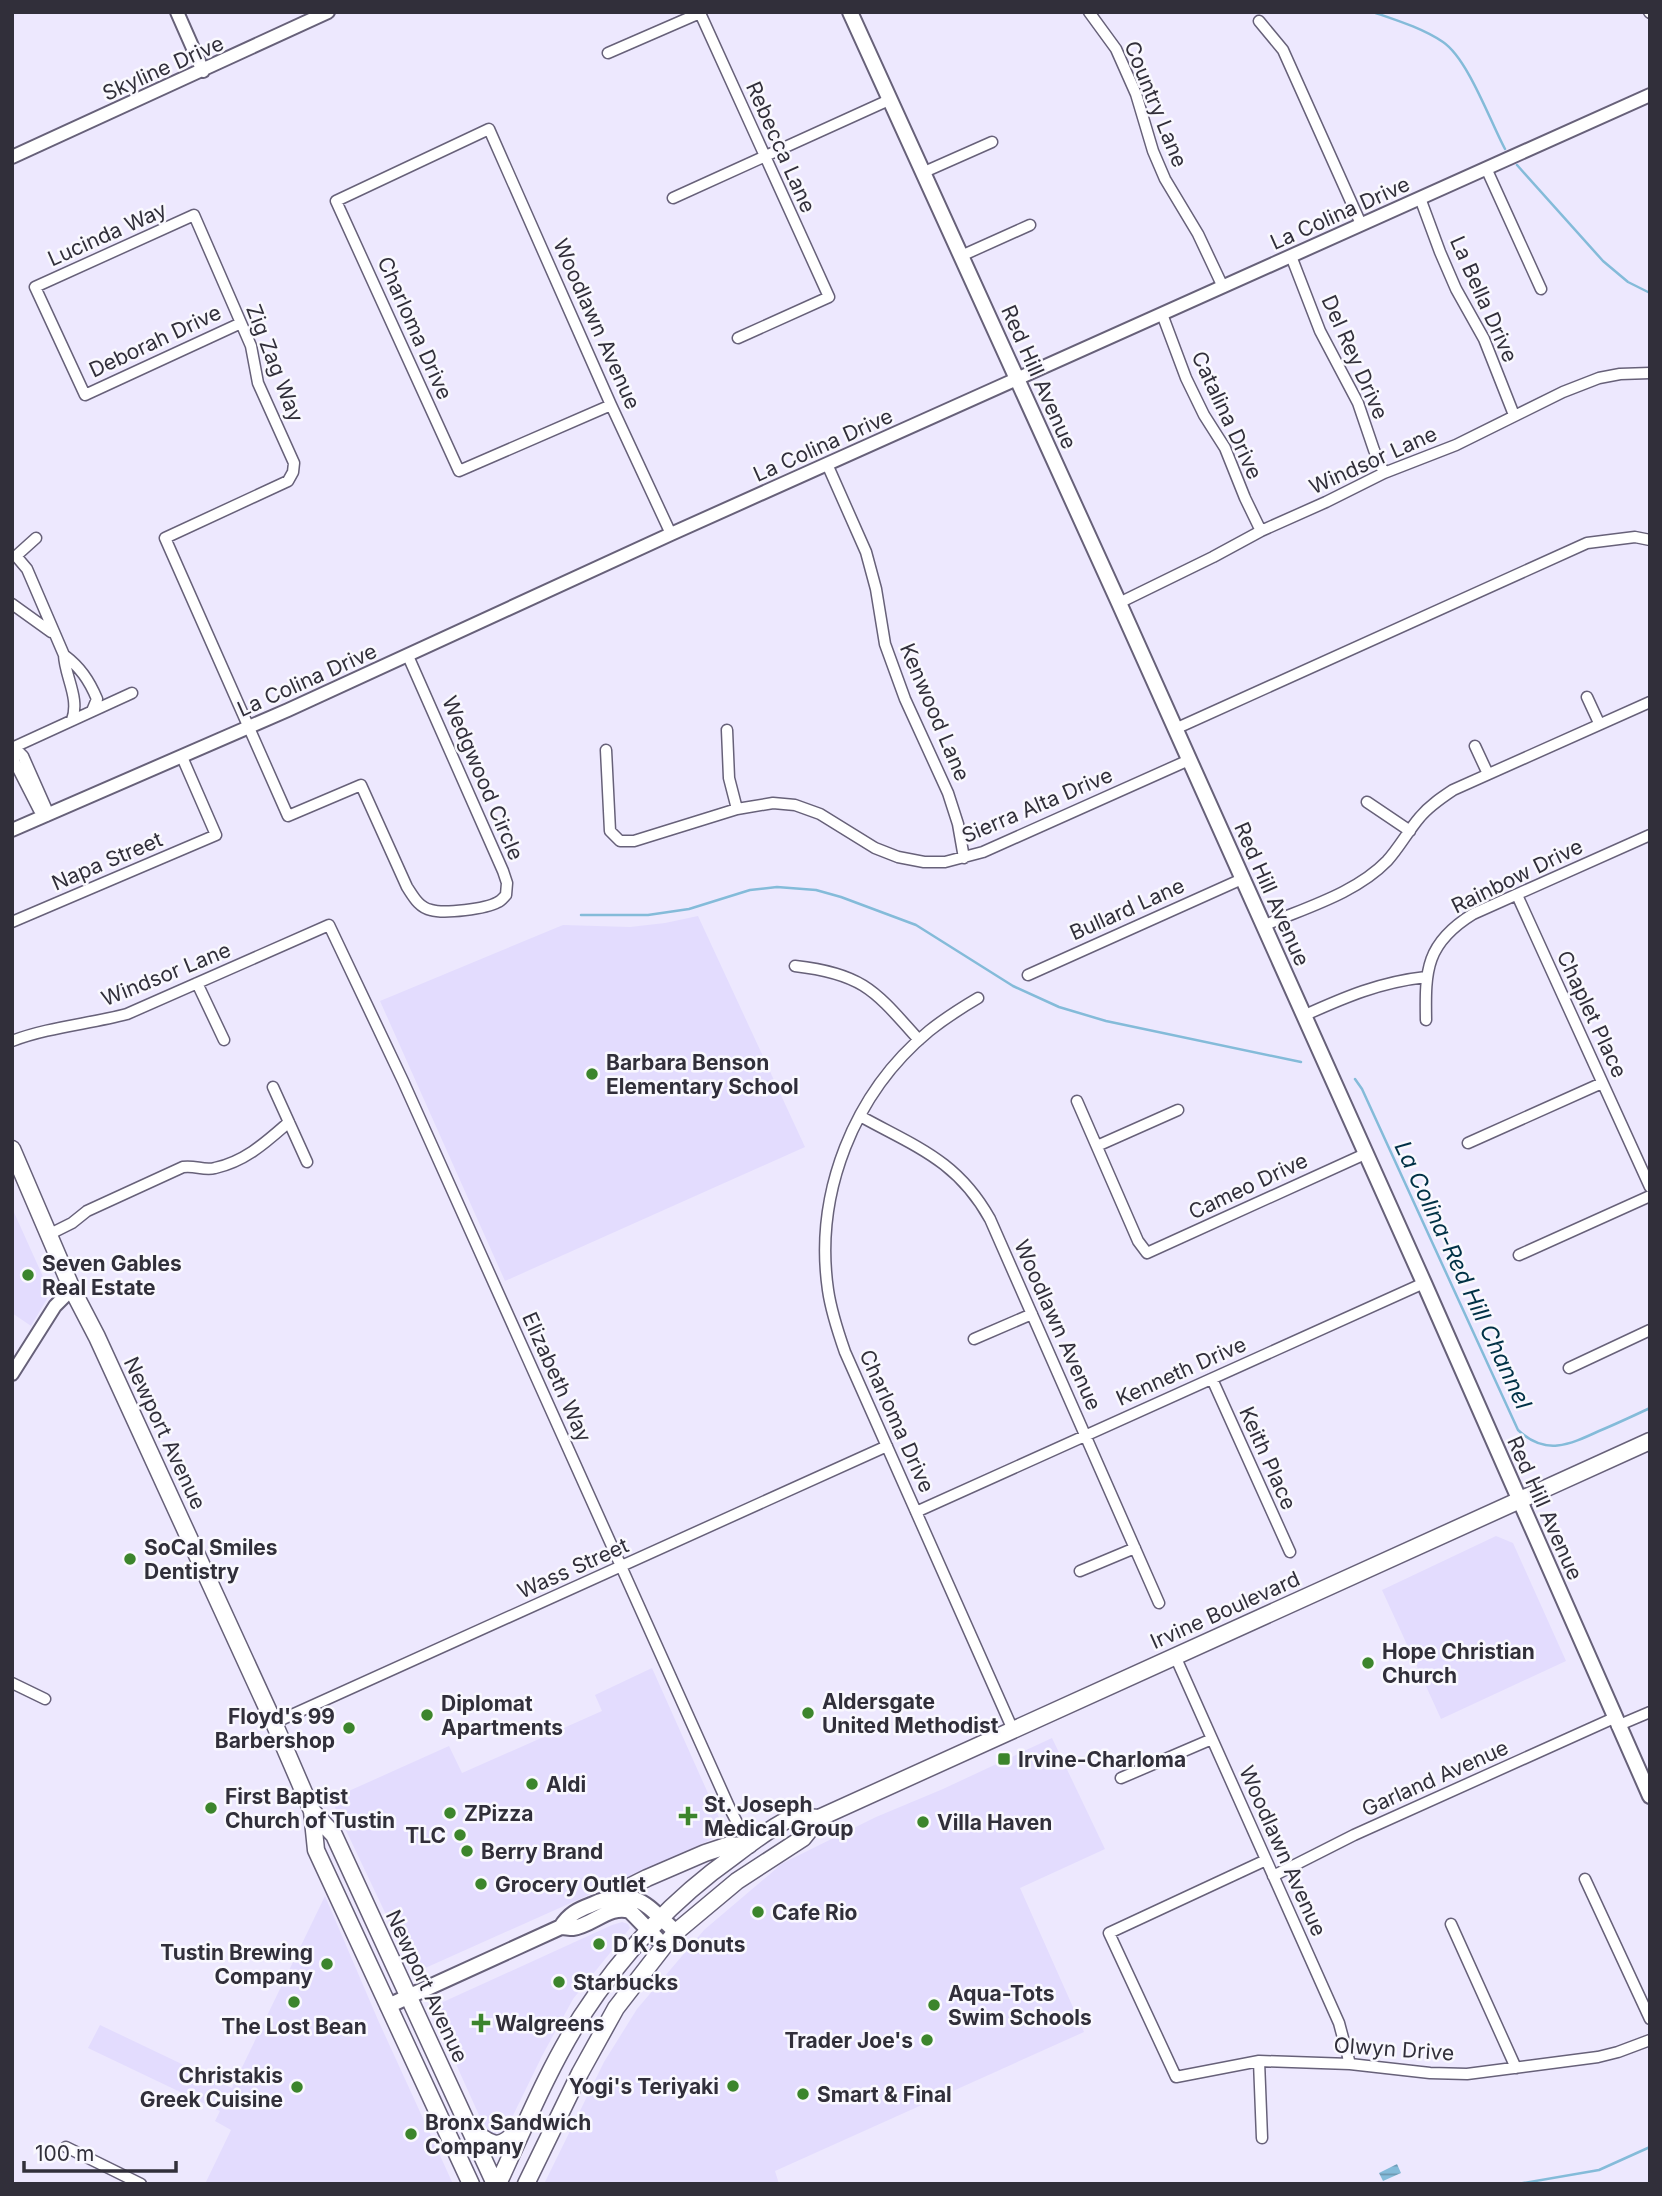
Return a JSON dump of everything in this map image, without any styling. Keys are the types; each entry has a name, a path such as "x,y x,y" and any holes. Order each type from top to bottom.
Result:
{"main road":[{"name":"Red Hill Avenue","path":"850,12 1424,1283 1650,1796"},
{"name":"Newport Avenue","path":"12,1149 72,1289 101,1345 274,1723 312,1811 316,1850 471,2184"},
{"name":"Irvine Boulevard","path":"496,2184 559,2056 604,1984 655,1923 695,1885 749,1845 793,1817 819,1818 1650,1441"},
{"name":"Newport Avenue","path":"312,1811 334,1835 496,2184"},
{"name":"Irvine Boulevard","path":"526,2184 606,2025 664,1946 676,1932 737,1881 803,1838 819,1818"},
{"path":"561,1927 568,1916 705,1853 726,1846 749,1845"},
{"path":"609,1897 619,1895 639,1900 655,1923 664,1946"},
{"path":"388,2006 561,1927 574,1928 615,1910 630,1911 676,1932"},
{"path":"469,2128 484,2140 500,2144 509,2140 530,2116"}],"street":[{"path":"177,12 203,71"},
{"name":"Skyline Drive","path":"12,157 328,12"},
{"name":"Country Lane","path":"1089,12 1116,49 1136,94 1153,151 1165,179 1198,234 1223,287"},
{"path":"608,53 700,13"},
{"name":"Rebecca Lane","path":"700,13 829,297 738,338"},
{"path":"1259,21 1283,50 1361,224"},
{"name":"La Colina Drive","path":"12,830 408,656 671,534 1650,95"},
{"path":"673,198 889,100"},
{"name":"Charloma Drive","path":"489,129 336,201 459,471 611,405"},
{"name":"Woodlawn Avenue","path":"489,129 671,534"},
{"path":"922,173 992,142"},
{"path":"1486,168 1541,289"},
{"name":"La Bella Drive","path":"1420,198 1440,253 1456,289 1484,339 1514,415"},
{"name":"Lucinda Way","path":"85,395 35,287 194,215"},
{"name":"Zig Zag Way","path":"194,215 251,346 258,383 294,463 288,481 165,538 248,727"},
{"path":"961,256 1030,225"},
{"name":"Del Rey Drive","path":"1291,256 1320,331 1359,403 1384,472"},
{"name":"Catalina Drive","path":"1162,314 1186,378 1225,449 1244,498 1261,531"},
{"name":"Deborah Drive","path":"85,395 241,323"},
{"name":"Windsor Lane","path":"1119,603 1384,472 1456,445 1563,392 1599,378 1650,373"},
{"name":"Kenwood Lane","path":"827,464 866,552 876,589 885,644 905,699 948,793 958,824 964,858"},
{"path":"1175,729 1587,543 1635,537 1650,540"},
{"path":"36,538 14,556 27,569 64,655 75,705 72,720"},
{"path":"12,604 55,634"},
{"path":"64,655 83,672 92,687 97,699 91,711"},
{"name":"Wedgwood Circle","path":"248,727 288,817 361,785 407,887 417,902 429,910 448,911 500,902 506,895 507,884 503,871 408,656"},
{"path":"46,816 46,808 23,757 13,748 132,693"},
{"path":"1587,697 1599,723"},
{"path":"1263,926 1367,878 1388,860 1421,816 1453,790 1650,702"},
{"path":"727,730 729,778 737,809"},
{"path":"1475,746 1488,774"},
{"name":"Sierra Alta Drive","path":"606,750 610,831 620,841 635,841 737,809 773,803 795,805 820,814 875,848 924,863 945,862 983,852 1189,760"},
{"name":"Napa Street","path":"12,922 216,835 182,757"},
{"path":"1367,802 1410,831"},
{"name":"Rainbow Drive","path":"1426,1020 1426,977 1429,964 1437,947 1459,922 1650,835"},
{"name":"Bullard Lane","path":"1028,975 1242,879"},
{"name":"Chaplet Place","path":"1517,895 1650,1187"},
{"name":"Windsor Lane","path":"12,1041 31,1034 127,1014 329,925"},
{"name":"Elizabeth Way","path":"329,925 403,1081 731,1811 749,1845"},
{"path":"795,966 826,970 858,982 880,998 919,1040"},
{"path":"1303,1016 1388,982 1426,977"},
{"path":"197,983 224,1040"},
{"path":"860,1116 884,1078 919,1040 948,1016 978,998"},
{"path":"1468,1143 1602,1083"},
{"path":"273,1087 307,1162"},
{"path":"1077,1101 1097,1146 1178,1110"},
{"name":"Charloma Drive","path":"860,1116 839,1162 829,1208 826,1231 828,1289 833,1316 845,1352 1013,1730"},
{"name":"Woodlawn Avenue","path":"860,1116 924,1150 950,1167 971,1188 990,1219 1159,1603"},
{"path":"50,1234 72,1223 87,1211 183,1167 195,1165 205,1169 214,1168 240,1159 259,1148 289,1122"},
{"name":"Cameo Drive","path":"1097,1146 1138,1241 1147,1253 1365,1154"},
{"path":"1519,1255 1650,1196"},
{"name":"Kenneth Drive","path":"916,1511 1424,1283"},
{"path":"12,1374 55,1306 72,1289"},
{"path":"974,1339 1032,1314"},
{"path":"1569,1368 1650,1330"},
{"name":"Keith Place","path":"1212,1379 1290,1552"},
{"name":"Wass Street","path":"274,1723 887,1447"},
{"path":"1080,1571 1135,1548"},
{"name":"Woodlawn Avenue","path":"1175,1656 1339,2023 1350,2064"},
{"path":"12,1684 45,1699"},
{"name":"Garland Avenue","path":"1273,1876 1354,1835 1616,1722 1650,1712"},
{"path":"1121,1778 1212,1739"},
{"name":"Olwyn Drive","path":"1266,1860 1109,1933 1176,2077 1259,2061 1350,2064 1466,2074 1598,2057 1650,2040"},
{"path":"1585,1879 1650,2018"},
{"path":"1451,1924 1516,2068"},
{"path":"1259,2061 1262,2138"},
{"path":"66,2147 141,2184"}],"shaded area":[{"name":"Barbara Benson Elementary School","path":"698,916 805,1147 505,1281 380,1001 563,925 630,927"},
{"path":"12,1208 45,1281 48,1297 31,1326 12,1313"},
{"path":"1496,1536 1513,1543 1566,1661 1441,1719 1382,1590"},
{"path":"652,1668 720,1820 721,1833 423,1969 410,1965 331,1799 449,1746 462,1773 602,1711 595,1695"},
{"path":"1052,1738 1105,1849 1020,1888 1084,2032 775,2171 779,2184 544,2184 604,2062 637,2009 704,1930 779,1865 876,1817"},
{"path":"325,1896 453,2184 205,2184 231,2130 215,2121 220,2111 88,2048 100,2025 232,2088"},
{"path":"622,1922 630,1928 573,1999 505,2132 488,2135 437,2022 443,2002"}],"water":[{"path":"184,1947 196,1949 197,1958 174,1960 173,1951"},
{"path":"1397,2164 1401,2173 1383,2181 1379,2173"}],"waterway":[{"path":"1373,12 1426,33 1452,50 1470,76 1505,149"},
{"path":"1517,165 1603,261 1628,282 1650,293"},
{"name":"La Colina-Red Hill Channel","path":"581,915 648,915 689,909 750,890 777,887 816,890 916,925 1013,986 1059,1007 1106,1021 1301,1062"},
{"name":"La Colina-Red Hill Channel","path":"1355,1079 1362,1089 1518,1430 1538,1443 1567,1444 1650,1408"},
{"path":"1518,2184 1599,2170 1650,2147"}],"place":[{"name":"Barbara Benson Elementary School","path":"592,1074"},
{"name":"Seven Gables Real Estate","path":"28,1275"},
{"name":"SoCal Smiles Dentistry","path":"130,1559"},
{"name":"Hope Christian Church","path":"1368,1663"},
{"name":"Aldersgate United Methodist","path":"808,1713"},
{"name":"Diplomat Apartments","path":"427,1715"},
{"name":"Floyd's 99 Barbershop","path":"349,1728"},
{"name":"Irvine-Charloma","path":"1004,1759"},
{"name":"Aldi","path":"532,1784"},
{"name":"First Baptist Church of Tustin","path":"211,1808"},
{"name":"ZPizza","path":"450,1813"},
{"name":"St. Joseph Medical Group","path":"688,1816"},
{"name":"Villa Haven","path":"923,1822"},
{"name":"TLC","path":"460,1835"},
{"name":"Berry Brand","path":"467,1851"},
{"name":"Grocery Outlet","path":"481,1884"},
{"name":"Cafe Rio","path":"758,1912"},
{"name":"D K's Donuts","path":"599,1944"},
{"name":"Tustin Brewing Company","path":"327,1964"},
{"name":"Starbucks","path":"559,1982"},
{"name":"The Lost Bean","path":"294,2002"},
{"name":"Aqua-Tots Swim Schools","path":"934,2005"},
{"name":"Walgreens","path":"481,2023"},
{"name":"Trader Joe's","path":"927,2040"},
{"name":"Yogi's Teriyaki","path":"733,2086"},
{"name":"Christakis Greek Cuisine","path":"297,2087"},
{"name":"Smart & Final","path":"803,2094"},
{"name":"Bronx Sandwich Company","path":"411,2134"}]}
